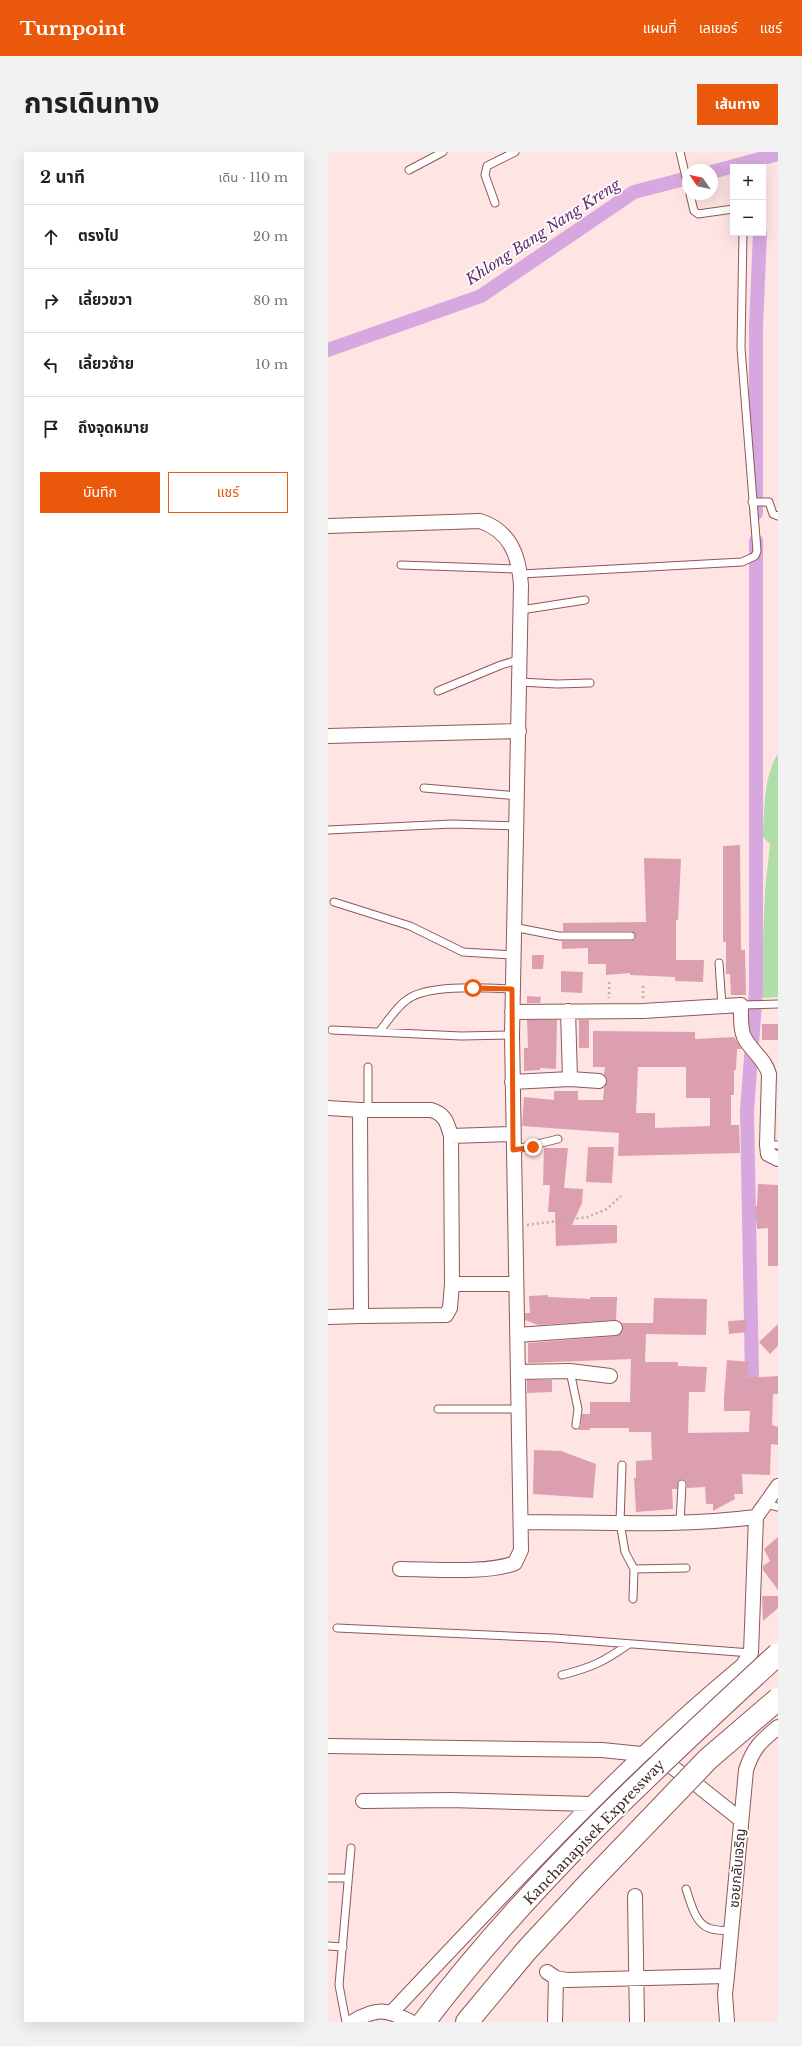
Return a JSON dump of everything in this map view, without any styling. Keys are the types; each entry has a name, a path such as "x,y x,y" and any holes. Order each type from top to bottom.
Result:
{"highway":[{"name":"Kanchanapisek Expressway","path":"422,2020 501,1929 596,1826 686,1739 778,1654"},
{"path":"467,2022 557,1917 708,1759 778,1699"}],"street":[{"path":"328,526 480,521 499,530 507,538 516,556 520,571 521,659 512,955 512,1134 522,1550 515,1564 507,1567 490,1569 400,1569"},
{"path":"328,736 519,732"},
{"path":"512,1012 609,1011 741,1005 743,1035 748,1044 766,1065 769,1074 773,1093 772,1145 768,1154 778,1159"},
{"path":"568,1011 570,1079"},
{"path":"512,1082 570,1079 599,1081"},
{"path":"328,1108 364,1110 432,1110 439,1112 447,1120 451,1136 452,1284 450,1308 446,1315 328,1317"},
{"path":"361,1316 364,1110"},
{"path":"451,1136 512,1134"},
{"path":"452,1284 516,1284"},
{"path":"517,1335 615,1328"},
{"path":"518,1372 570,1371 610,1376"},
{"path":"521,1522 680,1523 719,1522 756,1517 771,1506 778,1486"},
{"path":"392,2012 590,1804 644,1752 742,1666 751,1653 756,1517"},
{"name":"ซอยกลับเจริญ","path":"727,2022 725,1994 746,1770 756,1746 778,1727"},
{"path":"328,1746 602,1750 644,1752 697,1785 741,1820"},
{"path":"363,1801 450,1800 590,1804"},
{"path":"635,1896 636,2022"},
{"path":"555,2022 552,1975 567,1980 635,1977 727,1976"},
{"path":"352,2022 374,2012 392,2012 422,2020"}],"lane":[{"path":"409,170 443,152"},
{"path":"495,203 485,175 485,170 487,166 515,152"},
{"path":"680,152 682,164"},
{"path":"691,200 694,212 698,214 730,209"},
{"path":"401,565 520,571 742,562 755,556 757,551 741,348 743,236"},
{"path":"752,502 769,502 773,514 778,516"},
{"path":"521,610 585,600"},
{"path":"438,691 501,665 521,659"},
{"path":"520,682 557,684 590,683"},
{"path":"424,788 518,796"},
{"path":"328,830 452,824 516,826"},
{"path":"334,902 410,926 463,952 512,955"},
{"path":"513,927 559,936 631,936"},
{"path":"719,963 722,1006"},
{"path":"379,1032 398,1007 408,998 420,993 473,988 512,989"},
{"path":"741,1005 778,1004"},
{"path":"332,1030 461,1036 512,1035"},
{"path":"364,1110 368,1067"},
{"path":"513,1150 558,1139"},
{"path":"570,1371 578,1409 576,1425"},
{"path":"438,1409 518,1409"},
{"path":"622,1465 620,1522 626,1552 634,1569 632,1599"},
{"path":"680,1523 682,1484"},
{"path":"634,1569 686,1568"},
{"path":"337,1628 554,1638 751,1653"},
{"path":"562,1675 589,1668 604,1662 629,1644"},
{"path":"346,2022 340,1985 351,1848"},
{"path":"328,1878 348,1878"},
{"path":"686,1889 697,1917 702,1924 708,1928 731,1931"},
{"path":"328,1946 343,1946"}],"path":[{"path":"609,982 609,1011"},
{"path":"515,1226 588,1217 607,1209 621,1196"}],"green space":[{"path":"778,754 778,997 761,998 765,891 770,844 763,837 764,806 767,783 773,762"}],"building":[{"path":"740,845 741,950 745,950 746,995 731,995 730,974 726,974 726,942 723,942 723,846"},
{"path":"644,858 681,859 678,920 676,920 676,960 704,960 703,982 675,981 675,977 630,975 630,973 606,975 606,964 588,964 588,948 562,949 562,941 631,941 635,939 635,934 631,931 563,931 563,923 646,922"},
{"path":"532,955 544,955 543,969 532,969"},
{"path":"561,971 583,972 582,993 561,992"},
{"path":"527,996 541,997 540,1003 527,1003"},
{"path":"527,1020 557,1020 556,1069 540,1068 540,1070 524,1071 524,1048 528,1048"},
{"path":"579,1020 589,1020 589,1048 579,1048"},
{"path":"762,1024 778,1024 778,1040 762,1040"},
{"path":"593,1031 695,1032 695,1039 734,1037 742,1049 737,1049 736,1070 734,1070 734,1095 731,1095 731,1125 739,1125 740,1153 618,1156 619,1133 522,1126 524,1097 554,1100 554,1091 578,1091 578,1100 603,1100 604,1088 607,1081 604,1074 605,1067 593,1067","holes":["638,1067 686,1067 686,1098 710,1098 710,1126 655,1128 655,1113 636,1113"]},
{"path":"588,1147 614,1147 612,1183 586,1182"},
{"path":"544,1148 568,1148 564,1188 583,1189 582,1203 572,1225 617,1225 617,1243 556,1246 555,1212 548,1212 550,1185 543,1185"},
{"path":"758,1184 778,1185 778,1266 768,1266 768,1228 757,1229 755,1206 757,1206"},
{"path":"548,1295 548,1297 590,1299 590,1297 617,1297 616,1320 538,1325 525,1320 525,1313 530,1313 529,1296"},
{"path":"654,1298 707,1299 706,1335 646,1334 645,1362 678,1362 678,1366 707,1367 705,1392 689,1392 688,1433 749,1432 750,1411 724,1411 727,1360 749,1362 748,1375 745,1378 778,1376 778,1394 773,1394 772,1425 778,1427 778,1445 771,1444 770,1475 742,1474 743,1494 734,1494 735,1499 713,1511 713,1504 706,1504 705,1487 687,1488 686,1481 682,1479 678,1482 677,1489 672,1489 673,1509 636,1512 634,1478 636,1478 636,1461 652,1460 651,1432 629,1432 629,1428 590,1428 590,1430 578,1430 581,1426 582,1414 590,1414 590,1402 630,1402 631,1359 528,1363 528,1343 616,1336 623,1331 621,1323 653,1323"},
{"path":"746,1320 747,1332 729,1334 728,1321"},
{"path":"778,1324 778,1346 770,1354 759,1342"},
{"path":"527,1380 552,1380 552,1392 527,1393"},
{"path":"534,1450 561,1451 596,1464 593,1498 533,1494"},
{"path":"778,1537 778,1590 763,1570 763,1566 770,1561 764,1549"},
{"path":"762,1596 778,1596 778,1608 763,1621"}],"waterway":[{"name":"Khlong Bang Nang Kreng","path":"718,170 778,154"},
{"name":"Khlong Bang Nang Kreng","path":"328,350 481,296 634,192 682,180"},
{"path":"756,513 756,327 760,236"},
{"path":"752,1377 747,1111 756,990 756,541"}],"route":[{"path":"473,988 512,989 513,1150 533,1147"}]}
